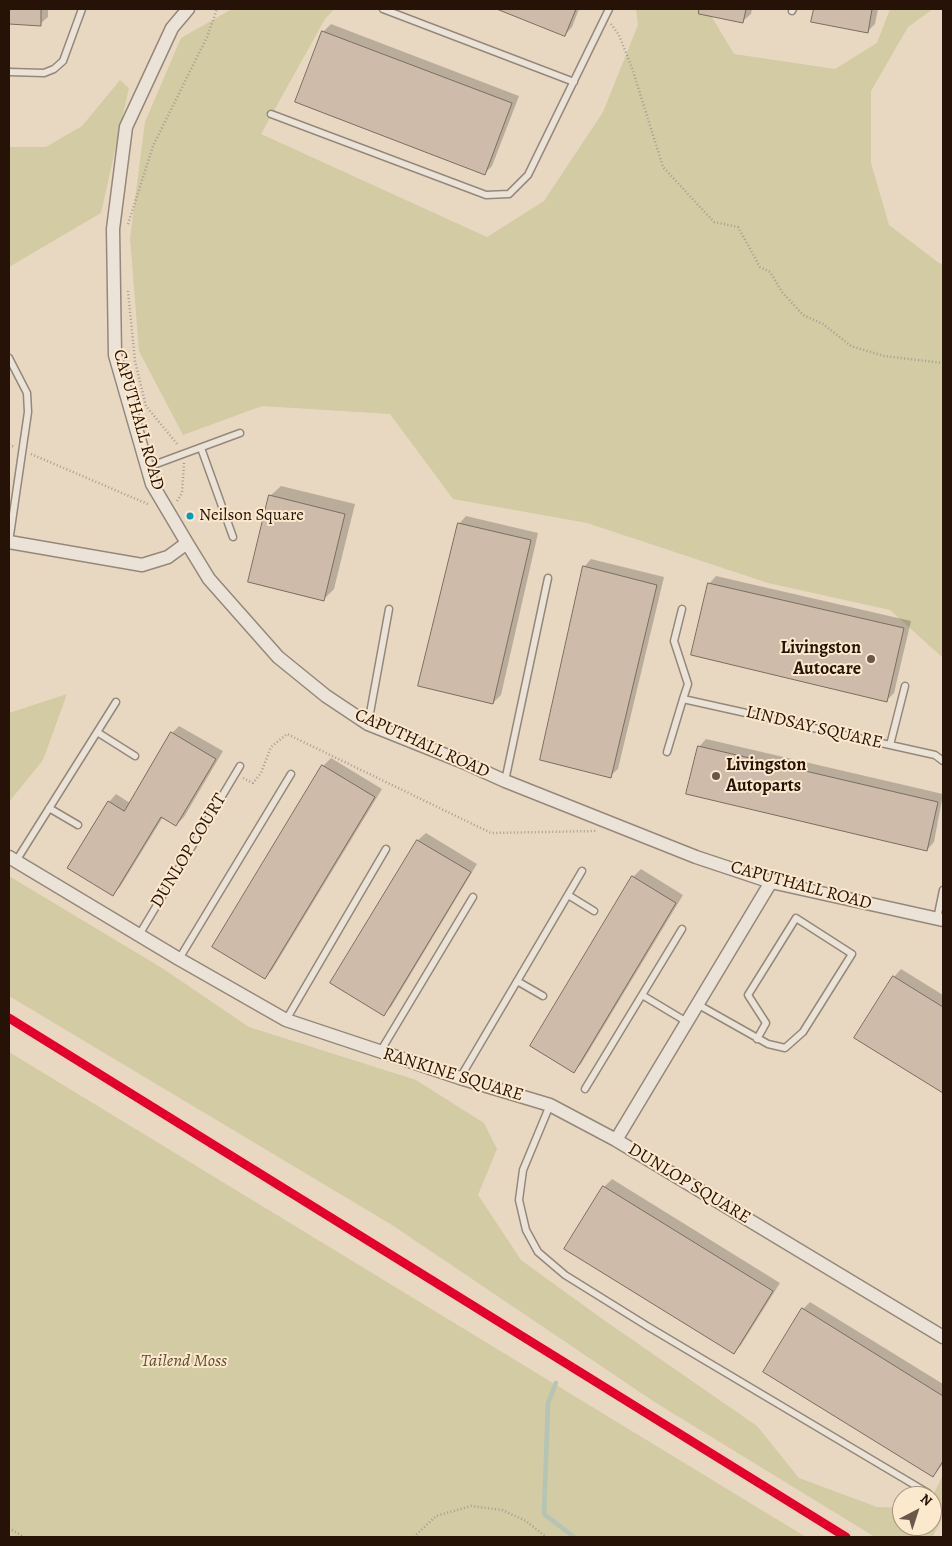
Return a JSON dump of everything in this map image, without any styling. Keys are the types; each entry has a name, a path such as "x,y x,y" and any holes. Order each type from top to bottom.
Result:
{"street":[{"name":"CAPUTHALL ROAD","path":"188,9 172,28 126,127 113,229 115,355 152,484 209,579 278,658 326,696 368,724 463,762 504,781 696,857 772,882 940,920"},
{"path":"9,542 142,565 168,558 187,543"},
{"name":"RANKINE SQUARE","path":"12,859 179,959 286,1020 460,1078 550,1105 616,1140"},
{"name":"DUNLOP SQUARE","path":"772,882 616,1140 943,1337"}],"lane":[{"path":"9,72 44,74 54,69 63,61 82,9"},
{"path":"383,9 574,82"},
{"path":"271,114 486,195 509,194 528,175 609,9"},
{"path":"9,358 27,393 28,412 9,542"},
{"path":"148,467 240,433"},
{"path":"201,448 233,536"},
{"path":"504,781 548,578"},
{"path":"368,724 390,609"},
{"path":"668,752 688,684 674,641 682,609"},
{"path":"890,745 905,686"},
{"name":"LINDSAY SQUARE","path":"683,699 936,755 943,761"},
{"path":"12,859 50,808 116,702"},
{"path":"97,732 135,756"},
{"name":"DUNLOP COURT","path":"139,935 240,766"},
{"path":"179,959 291,774"},
{"path":"50,808 78,825"},
{"path":"286,1020 386,849"},
{"path":"460,1078 582,871"},
{"path":"940,920 943,890"},
{"path":"568,895 594,911"},
{"path":"380,1052 473,897"},
{"path":"697,1004 756,1038 768,1044 785,1048 803,1032 852,954 796,918 748,995 766,1023 756,1038"},
{"path":"586,1088 682,929"},
{"path":"517,982 543,996"},
{"path":"642,995 687,1022"},
{"path":"550,1105 523,1170 519,1200 526,1230 538,1252 565,1275 647,1326 916,1486"}],"path":[{"path":"126,229 153,146 207,37 216,9"},
{"path":"605,17 619,35 632,68 662,167 714,222 738,227 760,267 770,272 782,292 803,315 823,324 850,346 884,356 943,363"},
{"path":"9,445 169,514 182,493 185,454 146,406 135,361 128,285"},
{"path":"235,774 253,783 261,773 271,747 287,734 491,833 598,831"},
{"path":"414,1537 436,1516 471,1506 502,1510 526,1521 546,1537"},
{"path":"9,1528 24,1537"}],"green space":[{"path":"232,9 334,9 325,19 261,134 487,237 544,201 603,112 638,25 636,9 707,9 734,54 835,69 877,43 890,9 933,9 908,27 871,91 871,163 889,225 939,263 943,264 943,658 890,610 768,583 587,523 453,499 390,414 262,406 183,435 139,351 130,238 145,122 181,38"},
{"path":"120,80 129,88 101,213 9,267 9,147 46,147 82,126"},
{"path":"67,694 43,760 9,802 9,713"},
{"path":"9,876 162,968 249,1027 416,1080 484,1123 497,1149 478,1195 521,1260 757,1426 799,1478 877,1507 892,1508 892,1536 936,1537 875,1537 656,1403 392,1225 9,996"},
{"name":"Tailend Moss","path":"9,1052 806,1537 9,1537"},
{"path":"943,1475 942,1519 942,1486 938,1486"}],"building":[{"path":"9,9 41,9 41,26 9,24"},
{"path":"497,9 576,9 565,36"},
{"path":"699,9 746,9 743,23 699,14"},
{"path":"814,9 872,9 868,33 811,22"},
{"path":"322,31 512,103 485,175 295,102"},
{"path":"269,495 345,514 324,601 248,582"},
{"path":"458,523 531,540 493,704 418,686"},
{"path":"583,566 657,585 611,778 540,760"},
{"path":"708,583 904,628 887,702 691,655"},
{"path":"171,732 216,759 176,826 161,817 113,896 67,868 108,801 124,811"},
{"path":"698,746 938,802 927,851 686,794"},
{"path":"322,765 375,797 265,979 212,947"},
{"path":"417,840 471,872 384,1016 330,983"},
{"path":"632,876 676,903 574,1073 530,1046"},
{"path":"893,976 943,1007 943,1093 854,1038"},
{"path":"603,1186 773,1291 734,1354 564,1249"},
{"path":"802,1308 943,1396 943,1461 933,1477 763,1372"}],"waterway":[{"path":"556,1383 548,1403 544,1514 574,1537"}],"transit line":[{"path":"9,1018 846,1537"}],"place":[{"name":"Neilson Square","path":"190,516"},
{"name":"Livingston Autocare","path":"871,659"},
{"name":"Livingston Autoparts","path":"716,776"}]}
